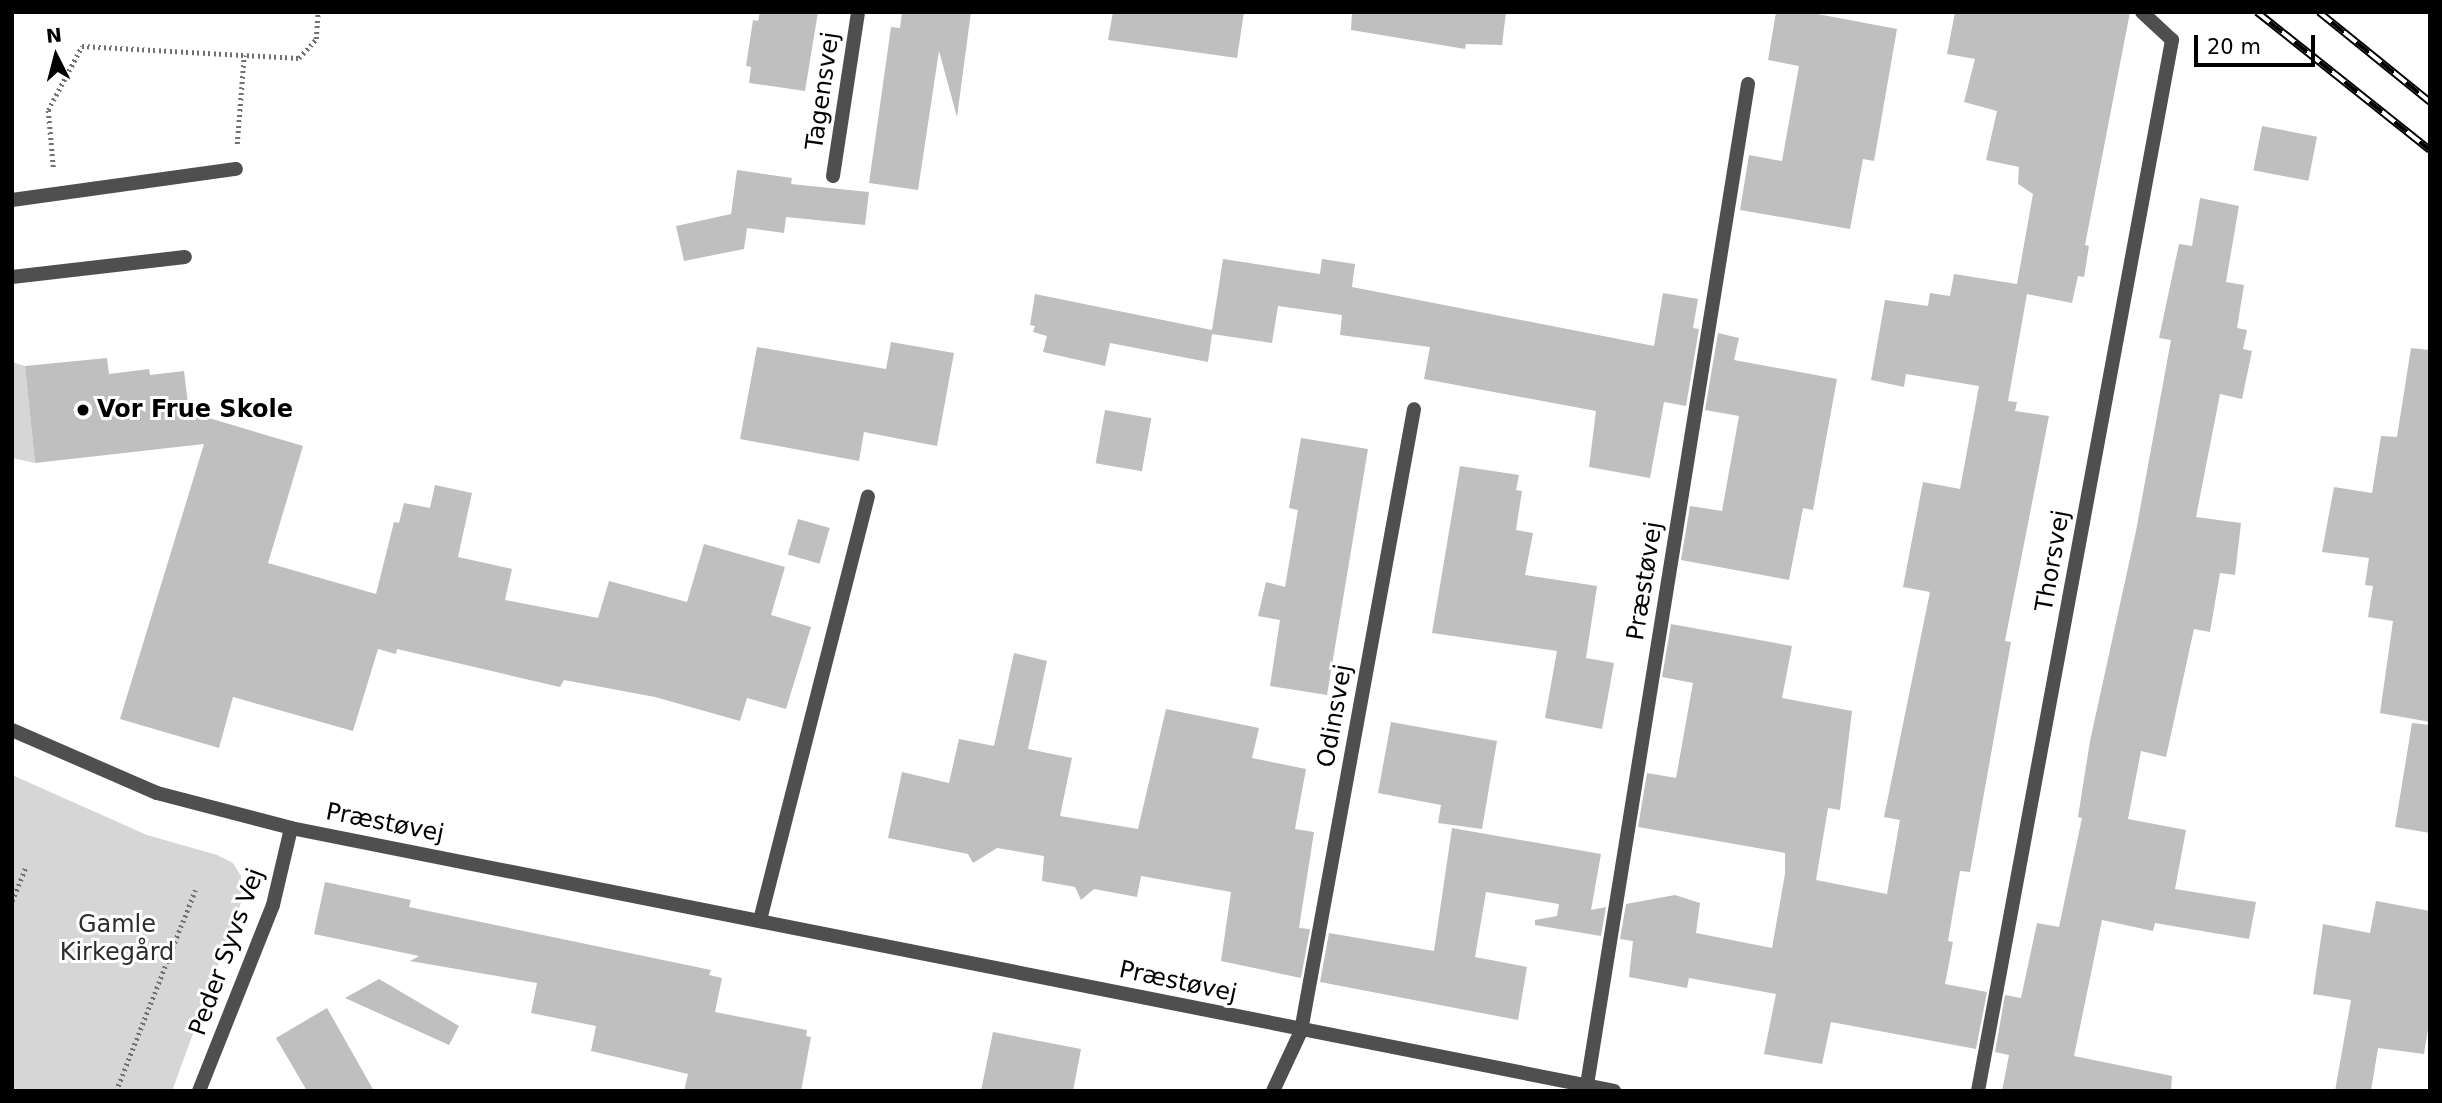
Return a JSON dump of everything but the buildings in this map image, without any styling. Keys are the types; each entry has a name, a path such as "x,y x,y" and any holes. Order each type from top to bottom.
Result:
{"street":[{"name":"Tagensvej","path":"834,176 858,12"},
{"name":"Thorsvej","path":"1978,1091 2172,40 2142,12"},
{"name":"Præstøvej","path":"1586,1088 1748,84"},
{"path":"12,200 236,169"},
{"path":"12,276 186,257"},
{"name":"Odinsvej","path":"1273,1091 1301,1031 1414,409"},
{"path":"760,920 868,497"},
{"name":"Præstøvej","path":"12,730 157,793 291,828 760,920 1586,1088 1614,1091"},
{"name":"Peder Syvs Vej","path":"202,1090 273,905 291,828"}],"path":[{"path":"56,194 48,110 82,46 299,58 316,39 318,12"},
{"path":"236,169 244,55"},
{"path":"12,901 25,869"},
{"path":"116,1091 195,890"}],"green space":[{"path":"12,362 25,366 35,463 12,458"},
{"name":"Gamle Kirkegård","path":"12,775 147,835 217,855 233,863 241,876 241,903 172,1091 12,1091"}],"railway":[{"path":"2257,12 2430,150"},
{"path":"2319,12 2430,102"}],"place":[{"name":"Vor Frue Skole","path":"83,410"}]}
